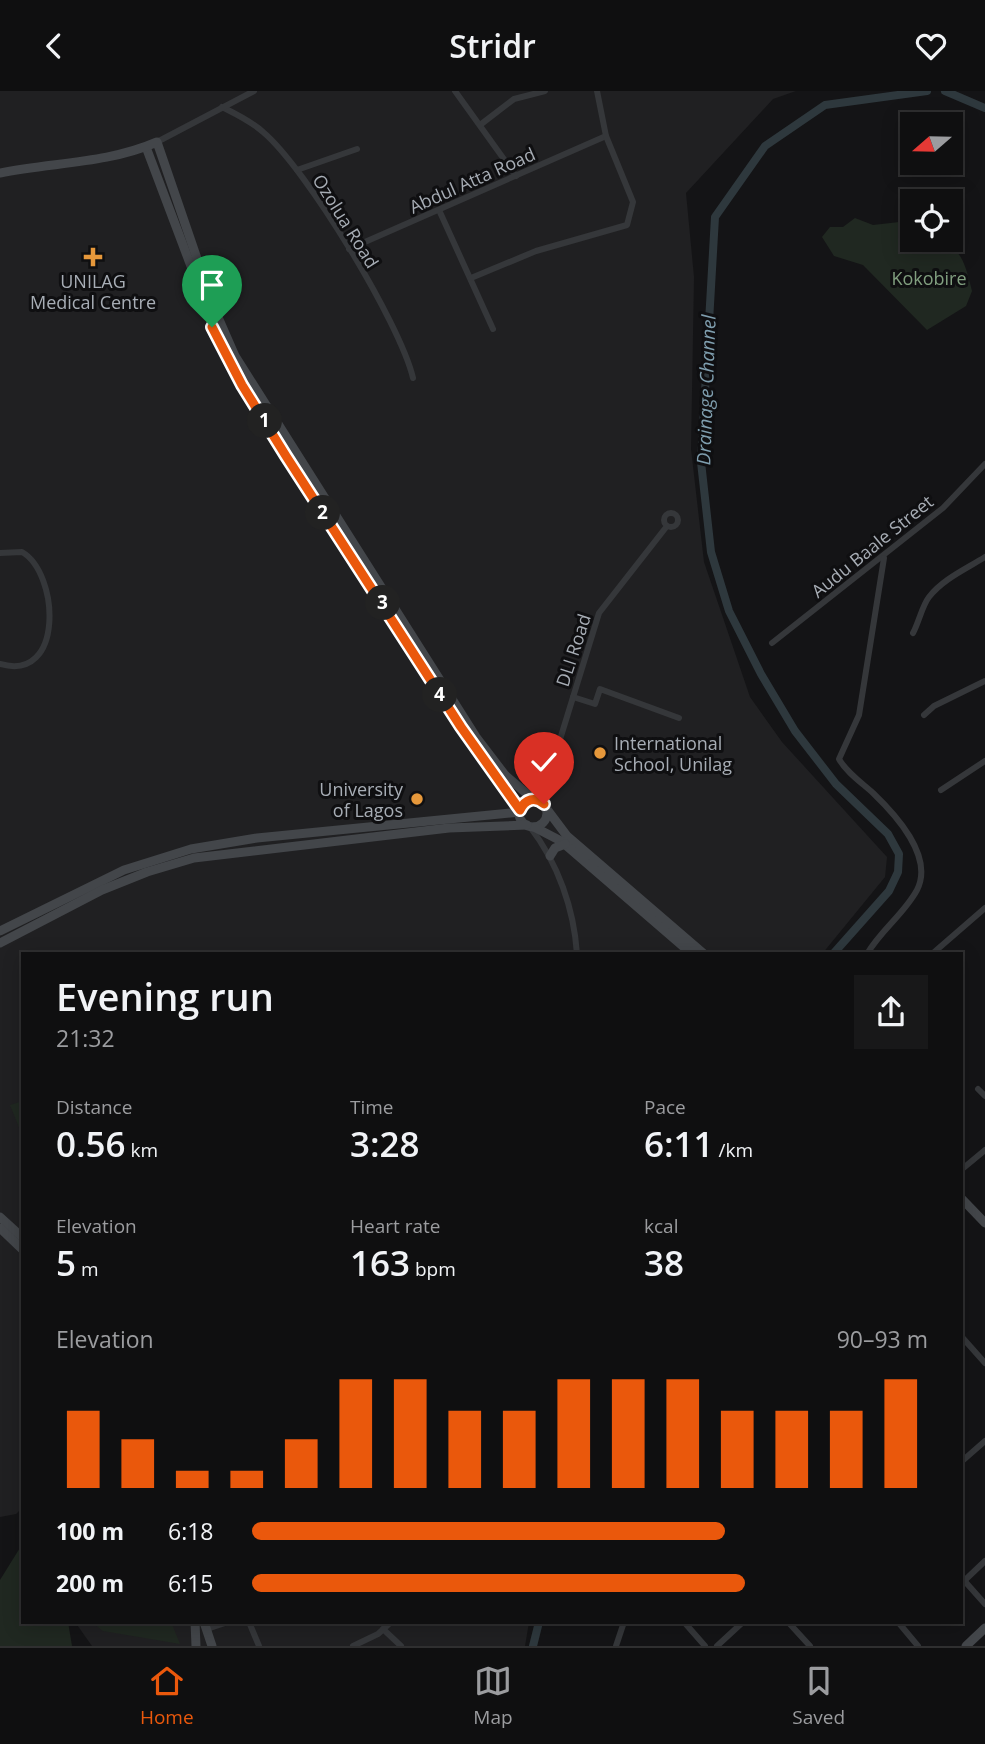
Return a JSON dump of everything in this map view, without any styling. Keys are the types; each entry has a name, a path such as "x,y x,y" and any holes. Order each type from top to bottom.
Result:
{"street":[{"path":"0,173 92,162 146,147 254,91"},
{"path":"455,91 516,176"},
{"path":"480,125 514,99 545,91"},
{"path":"471,278 536,251 627,225 633,202 606,136 597,91"},
{"name":"Ozolua Road","path":"222,107 264,132 296,170 349,249 401,344 413,378"},
{"name":"Abdul Atta Road","path":"349,249 606,136"},
{"path":"157,142 214,308 248,379 476,737 505,775 540,803 567,836 702,952"},
{"path":"146,147 212,327 242,385 461,727 550,856 572,918 577,952"},
{"path":"296,170 357,149"},
{"path":"439,210 493,329"},
{"name":"Audu Baale Street","path":"772,643 884,558 943,508 985,464"},
{"name":"DLI Road","path":"540,803 599,613 667,526"},
{"path":"0,553 22,552 36,563 50,623 48,639 35,657 14,666 0,664"},
{"path":"913,633 923,616 927,599 946,581 985,557"},
{"path":"869,952 916,891 921,869 916,850 895,818 839,759 859,715 884,558"},
{"path":"923,715 933,706 985,681"},
{"path":"573,697 595,704 600,689 679,718"},
{"path":"941,790 985,761"},
{"path":"520,811 527,800 540,803"},
{"path":"0,943 102,890 147,872 194,858 449,828 530,826 545,820 540,803"},
{"path":"0,932 124,870 191,849 257,838 520,811"},
{"path":"530,826 565,844 690,952"},
{"path":"550,856 555,848 565,844"},
{"path":"934,952 985,908"},
{"path":"978,1089 985,1096"},
{"path":"963,1168 985,1150"},
{"path":"963,1200 985,1223"},
{"path":"0,1217 21,1236"},
{"path":"0,1228 21,1248"},
{"path":"963,1338 985,1363"},
{"path":"963,1458 985,1441"},
{"path":"985,1561 963,1579 985,1604"},
{"path":"195,1624 196,1646"},
{"path":"250,1624 259,1646"},
{"path":"353,1646 389,1624"},
{"path":"615,1646 623,1624"},
{"path":"686,1624 705,1646"},
{"path":"717,1646 741,1624"},
{"path":"790,1624 810,1646"},
{"path":"900,1624 918,1646"},
{"path":"205,1626 212,1646"},
{"path":"966,1646 985,1628"},
{"path":"383,1629 401,1646"}],"shaded area":[{"name":"University of Lagos","path":"0,91 796,91 773,99 686,193 694,277 691,449 704,562 750,697 782,742 887,857 885,877 824,952 21,952 21,1509 16,1514 0,1517"},
{"path":"76,1624 529,1624 525,1646 92,1646"}],"green space":[{"name":"Kokobire","path":"855,218 873,225 900,222 900,252 957,252 965,265 972,291 966,306 927,330 863,265 834,256 822,237 830,227 843,227"},
{"path":"21,1102 21,1132 10,1105"},
{"path":"21,1546 21,1624 68,1624 72,1646 0,1646 0,1580"},
{"path":"94,1624 172,1624 180,1644 103,1631"}],"waterway":[{"name":"Drainage Channel","path":"835,952 889,891 898,872 899,854 888,834 836,784 795,731 761,674 729,611 711,552 701,462 715,217 765,146 825,105 927,91"},
{"name":"Drainage Channel","path":"945,91 985,108"},
{"name":"Drainage Channel","path":"533,1646 538,1624"}],"place":[{"name":"UNILAG Medical Centre","path":"93,257"},
{"name":"International School, Unilag","path":"600,753"},
{"name":"University of Lagos","path":"417,799"}],"route":[{"path":"212,327 242,385 286,456 509,798 520,810 527,800 533,799 544,804"}]}
